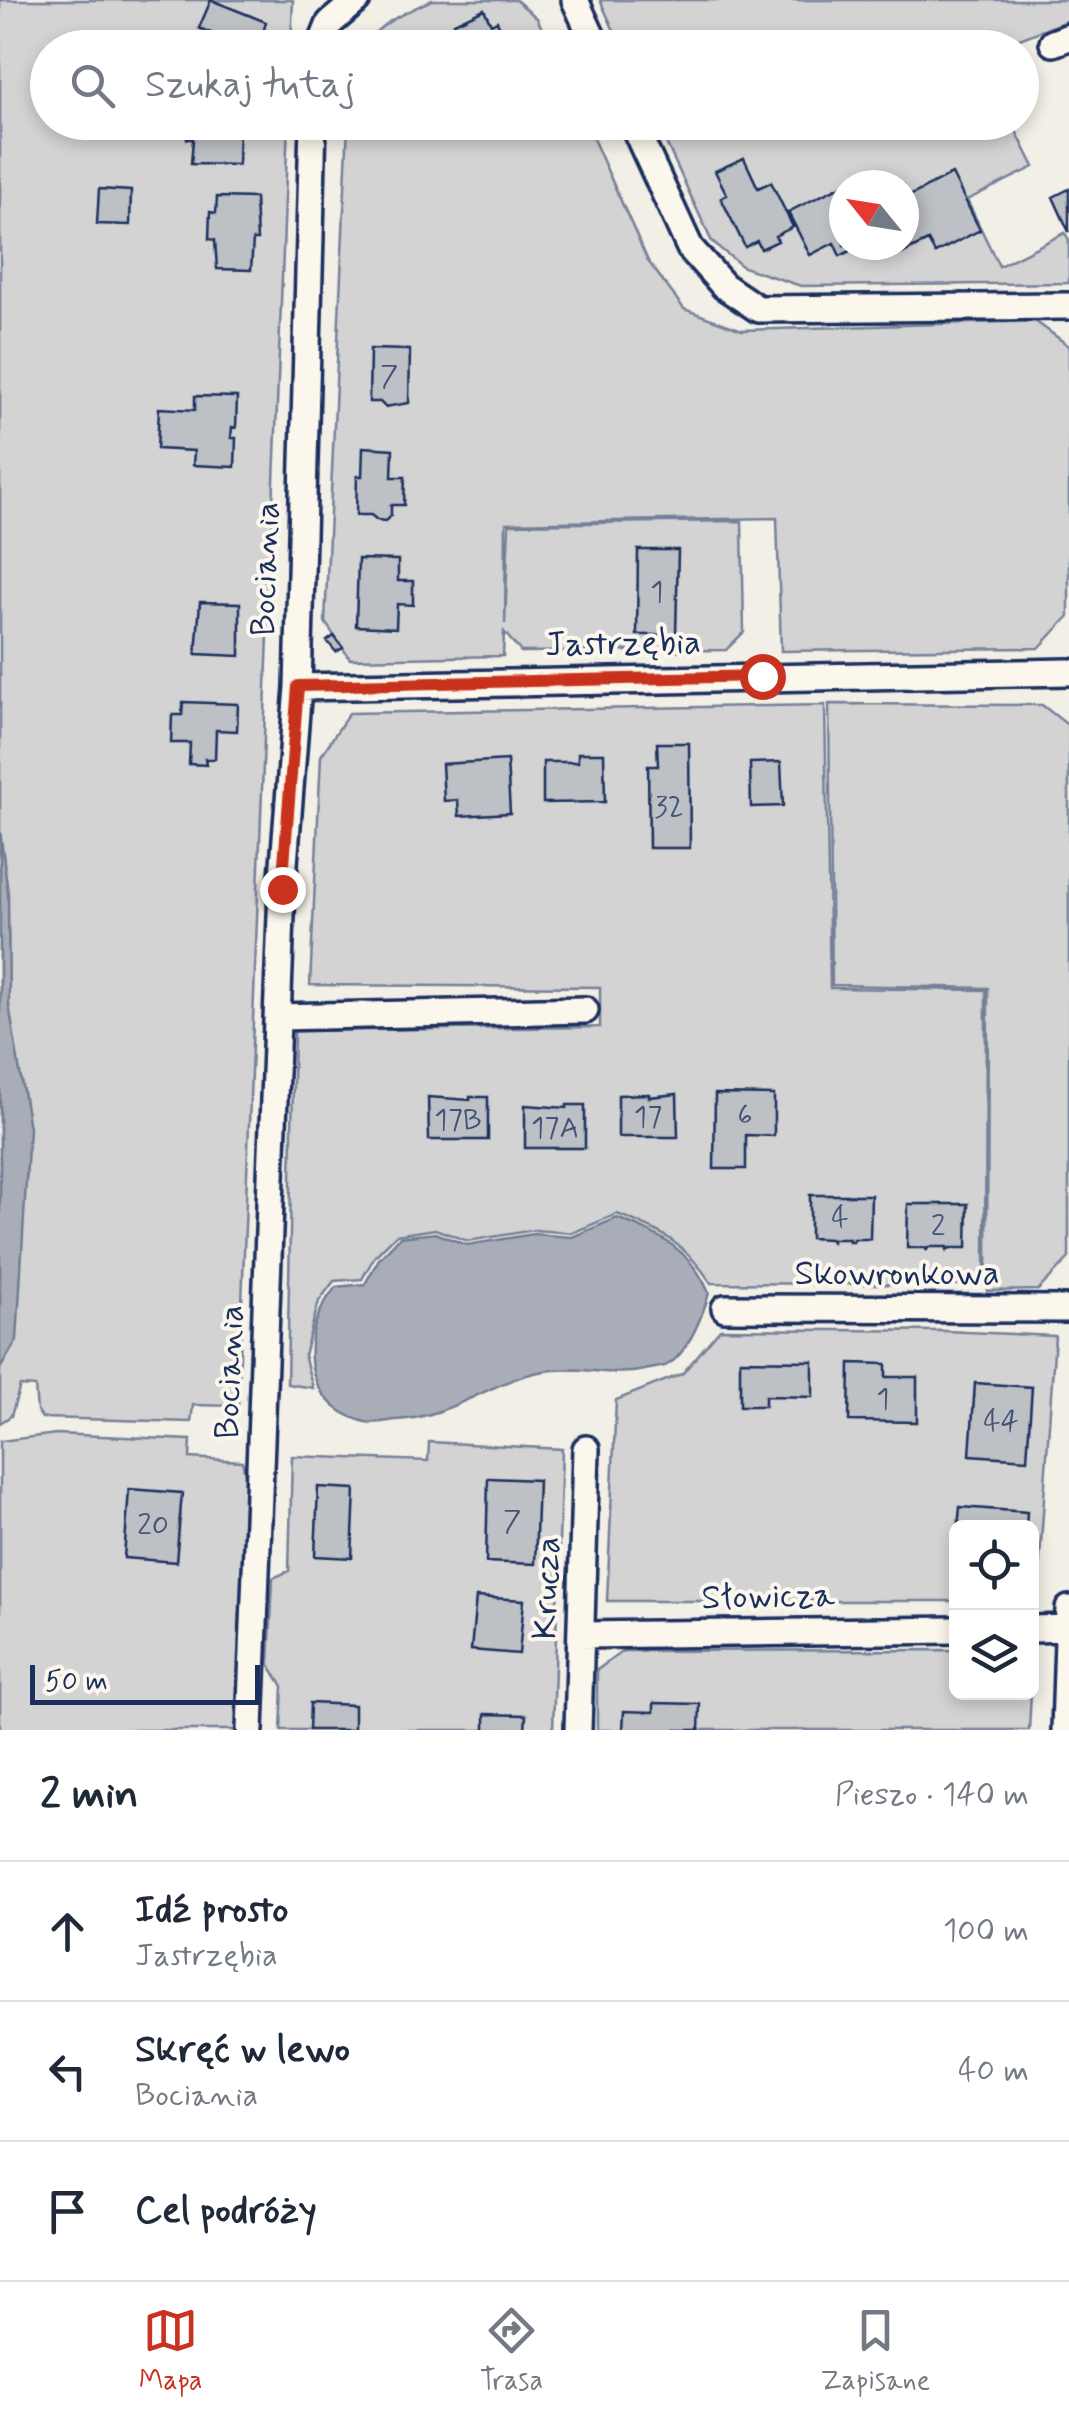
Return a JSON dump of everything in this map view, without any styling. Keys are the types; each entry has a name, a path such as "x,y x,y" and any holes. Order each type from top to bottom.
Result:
{"street":[{"path":"327,30 357,0"},
{"path":"576,0 590,30"},
{"name":"Bociania","path":"250,1730 282,889 298,686 313,140"},
{"path":"640,140 690,248 724,286 758,309 1069,306"},
{"name":"Jastrzębia","path":"298,686 1069,672"},
{"path":"277,1017 585,1010"},
{"name":"Skowronkowa","path":"725,1308 1069,1309"},
{"name":"Krucza","path":"578,1730 586,1449"},
{"path":"1065,1730 1069,1609"},
{"path":"1039,1629 1068,1628"},
{"name":"Słowicza","path":"580,1635 949,1630"}],"shaded area":[{"path":"0,0 293,0 292,30 30,30 30,140 287,140 238,1406 193,1405 191,1422 42,1418 37,1411 35,1387 20,1386 11,1416 0,1423"},
{"path":"432,0 516,0 537,18 543,30 379,30"},
{"path":"600,0 1069,0 1069,20 1039,32 614,30"},
{"path":"347,140 594,140 648,261 684,309 742,330 1035,321 1069,346 1069,616 1039,648 781,651 777,518 506,523 505,624 509,524 742,521 744,632 726,650 521,652 504,632 503,656 350,659 325,622"},
{"path":"665,140 1020,140 1034,167 967,200 999,266 1065,233 1069,240 1069,283 801,286 743,267 712,242"},
{"path":"829,704 1042,705 1069,726 1069,1258 1038,1290 987,1291 988,988 832,985"},
{"path":"825,705 830,988 986,990 985,1285 711,1283 681,1248 646,1226 617,1214 572,1233 534,1230 468,1241 435,1229 396,1235 375,1256 362,1279 334,1281 319,1301 304,1355 313,1388 287,1384 294,1031 600,1027 600,987 310,985 321,756 349,713"},
{"path":"0,831 8,893 9,1005 29,1128 17,1340 0,1369"},
{"path":"617,1218 672,1245 693,1265 709,1293 688,1343 667,1365 633,1372 566,1369 534,1373 439,1411 376,1423 343,1413 327,1400 317,1383 311,1344 324,1305 336,1287 365,1284 379,1259 400,1237 435,1233 467,1245 533,1234 572,1237"},
{"path":"720,1329 1055,1336 1039,1572 1039,1520 949,1520 949,1601 607,1601 616,1400 682,1374"},
{"path":"56,1434 191,1440 190,1458 242,1461 249,1490 239,1730 0,1730 0,1441"},
{"path":"429,1442 562,1449 553,1730 281,1730 283,1686 269,1664 273,1578 289,1571 292,1456 428,1461"},
{"path":"949,1650 949,1700 1031,1700 1029,1730 597,1730 597,1670 623,1651"}],"building":[{"path":"211,0 266,22 264,30 199,28"},
{"path":"484,9 491,24 497,21 501,30 457,30 454,23"},
{"path":"193,140 239,140 238,165 191,164"},
{"path":"744,158 758,188 771,182 793,227 775,236 778,241 761,249 757,241 745,247 721,198 727,195 715,171"},
{"path":"952,174 980,230 935,253 928,241 919,245 919,191"},
{"path":"99,189 131,191 130,225 97,224"},
{"path":"1069,189 1069,232 1053,197"},
{"path":"829,192 829,246 810,255 788,212"},
{"path":"217,197 255,198 257,240 253,240 251,270 217,269 215,240 209,239 210,212 216,213"},
{"path":"370,349 410,350 409,403 385,407 380,402 369,402"},
{"path":"195,396 237,397 236,428 232,427 231,438 236,438 235,467 193,465 194,451 157,449 159,408 195,410"},
{"path":"363,447 393,449 392,477 405,477 404,505 391,505 391,516 385,521 371,515 356,515"},
{"path":"638,550 678,550 676,635 637,635"},
{"path":"358,559 398,560 398,581 413,581 413,605 397,604 396,628 356,626"},
{"path":"200,602 240,603 240,656 196,654"},
{"path":"334,636 343,648 336,652 327,641"},
{"path":"183,702 238,704 237,731 216,730 215,759 205,759 206,765 189,764 190,743 171,743 172,715 182,715"},
{"path":"657,743 689,743 690,848 649,848 648,766 658,766"},
{"path":"578,753 604,753 605,802 543,803 543,762 578,762"},
{"path":"507,760 510,813 459,816 458,800 444,801 442,764"},
{"path":"781,762 783,806 751,807 750,763"},
{"path":"677,1094 678,1137 618,1137 618,1095"},
{"path":"715,1094 774,1095 774,1136 746,1135 746,1169 714,1169"},
{"path":"428,1097 488,1097 488,1140 429,1140"},
{"path":"525,1105 585,1105 585,1148 525,1148"},
{"path":"810,1195 871,1195 870,1239 832,1242 810,1238"},
{"path":"908,1204 968,1204 967,1248 907,1248"},
{"path":"740,1360 813,1361 813,1397 765,1396 765,1406 740,1406"},
{"path":"850,1363 886,1364 886,1377 917,1377 917,1422 849,1421"},
{"path":"975,1383 1032,1387 1027,1459 970,1455"},
{"path":"488,1478 538,1480 535,1564 486,1562"},
{"path":"318,1487 355,1489 352,1558 315,1556"},
{"path":"129,1489 182,1493 176,1562 124,1558"},
{"path":"960,1507 1027,1512 1026,1520 959,1520"},
{"path":"476,1597 524,1600 519,1654 471,1650"},
{"path":"310,1703 354,1705 354,1730 309,1730"},
{"path":"654,1703 700,1704 699,1730 623,1730 624,1711 654,1712"},
{"path":"485,1714 526,1715 525,1730 485,1730"}],"route":[{"path":"282,889 298,686 762,676"}]}
